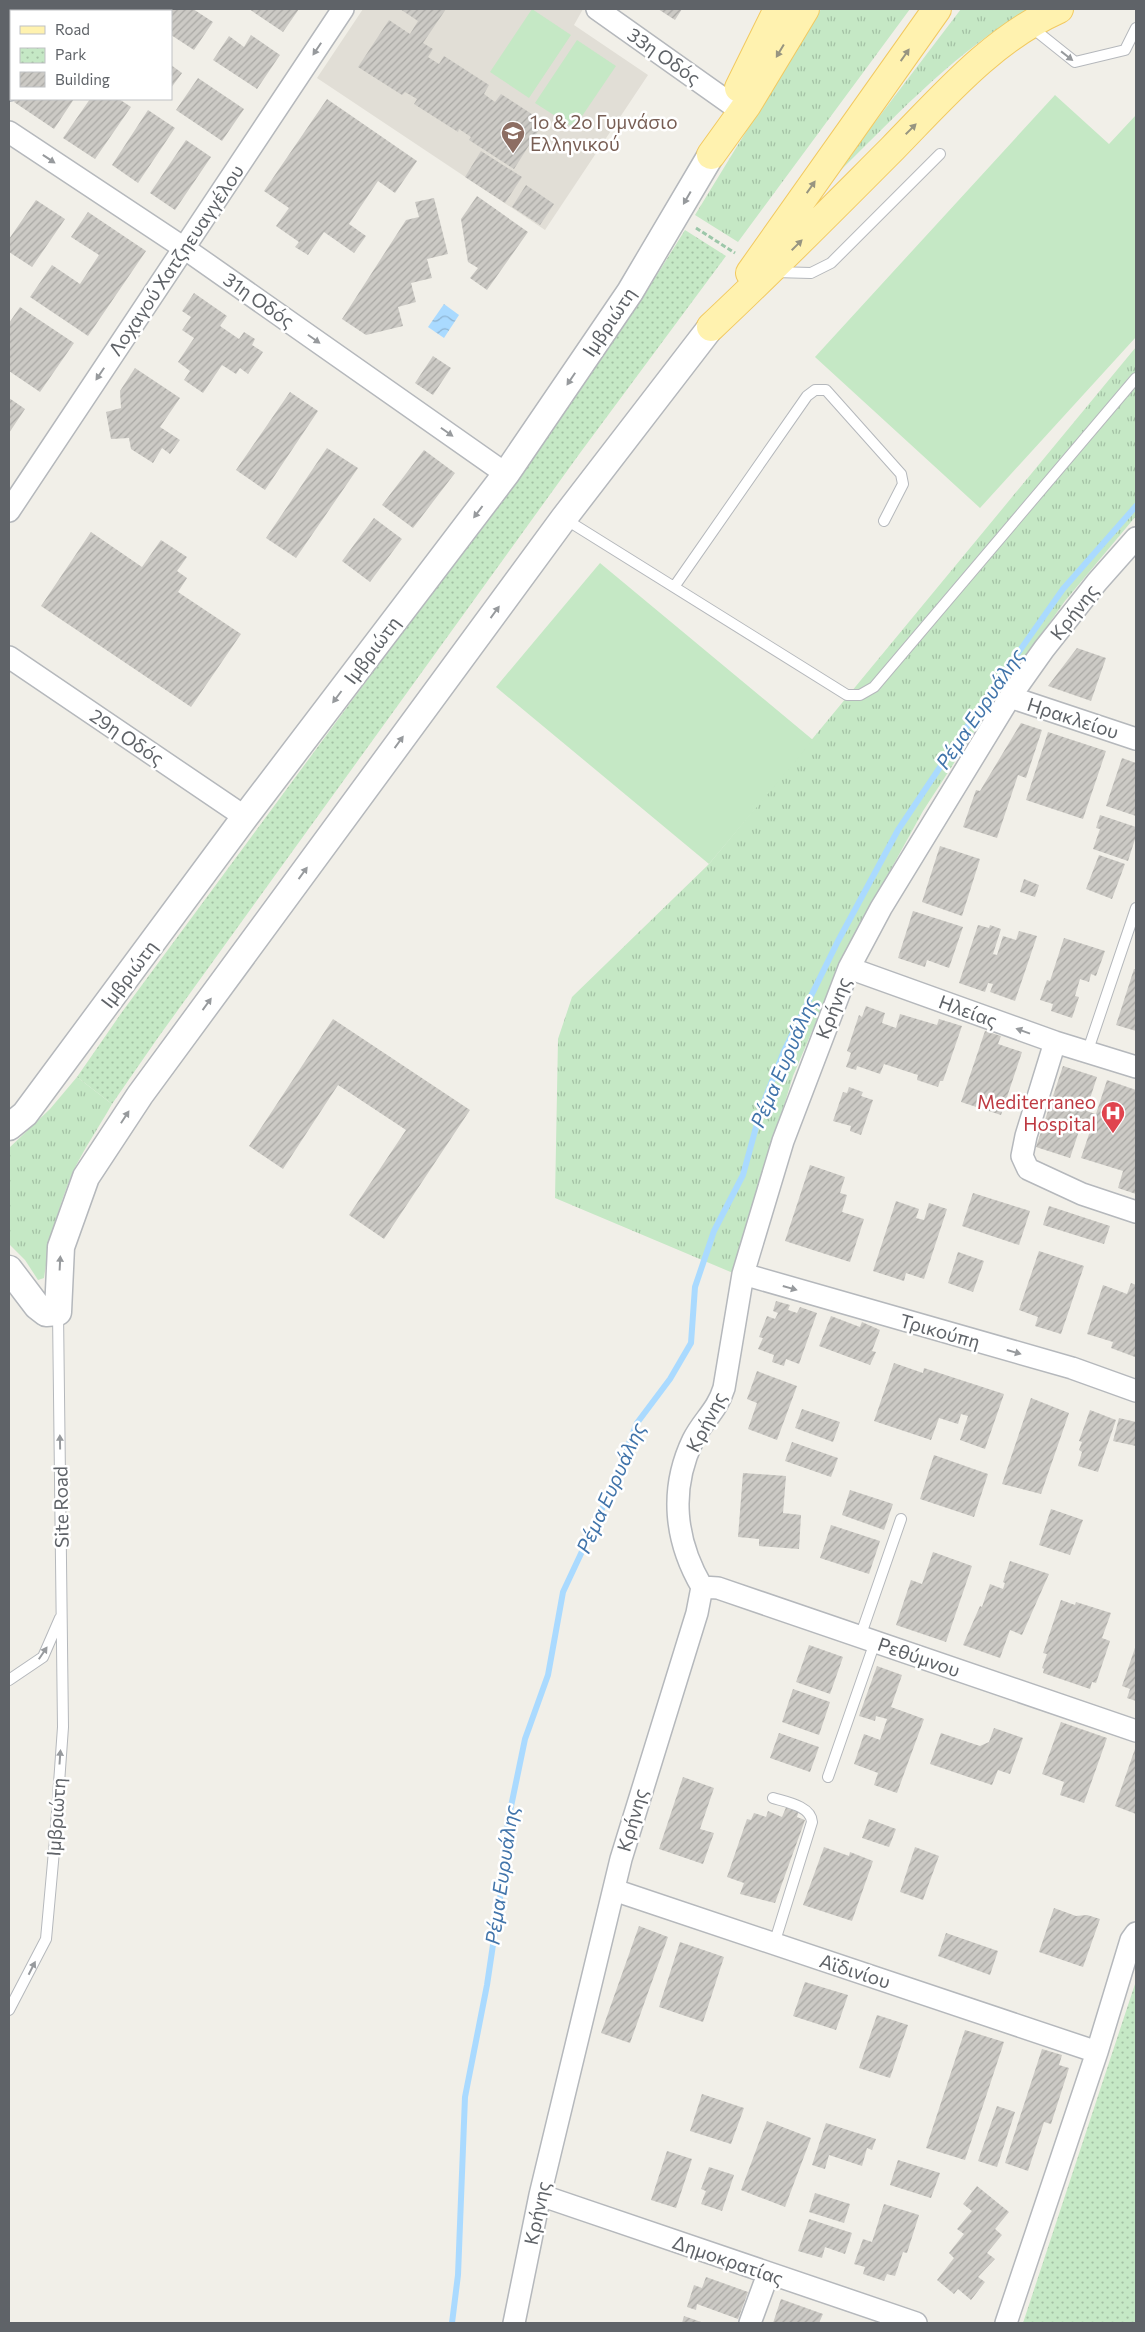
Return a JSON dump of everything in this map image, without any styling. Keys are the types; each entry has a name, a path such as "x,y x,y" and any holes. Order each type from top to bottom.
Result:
{"main road":[{"path":"711,156 731,104 778,9"},
{"path":"711,156 747,105 805,9"},
{"path":"763,268 937,9"},
{"path":"711,327 763,268 971,69 1029,26 1059,9"}],"street":[{"name":"Λοχαγού Χατζηευαγγέλου","path":"9,511 343,9"},
{"name":"33η Οδός","path":"597,9 731,104"},
{"name":"31η Οδός","path":"9,132 184,248 506,474"},
{"name":"Ιμβριώτη","path":"9,1126 25,1114 245,817 506,474 630,292 711,156"},
{"path":"9,1269 42,1310 46,1313 58,1312 61,1247 86,1177 140,1094 564,518 711,327"},
{"name":"Κρήνης","path":"514,2323 540,2195 632,1818 697,1613 702,1587 689,1565 681,1540 678,1498 683,1468 693,1440 720,1404 743,1274 783,1142 849,968 881,908 1010,698 1044,649 1097,582 1136,538"},
{"name":"29η Οδός","path":"9,657 245,817"},
{"name":"Ηρακλείου","path":"1010,698 1136,739"},
{"name":"Ηλείας","path":"849,968 1055,1042 1088,1050 1136,1067"},
{"path":"1055,1042 1026,1136 1022,1156 1028,1169 1082,1194 1136,1212"},
{"name":"Τρικούπη","path":"743,1274 1072,1368 1136,1391"},
{"name":"Ρεθύμνου","path":"702,1587 718,1588 1136,1731"},
{"name":"Αϊδινίου","path":"614,1890 1097,2052"},
{"path":"1006,2323 1097,2052 1131,1940 1136,1933"},
{"name":"Δημοκρατίας","path":"540,2195 916,2323"},
{"path":"750,2323 768,2274"}],"lane":[{"path":"1029,26 1075,62 1125,50 1136,28"},
{"path":"763,268 776,274 811,273 822,270 940,154"},
{"path":"564,518 847,695 860,696 874,687 1136,378"},
{"path":"674,587 807,396 815,390 826,390 901,474 903,484 884,521"},
{"path":"1088,1050 1136,908"},
{"name":"Site Road","path":"9,1680 43,1657 62,1614 58,1312"},
{"path":"828,1777 901,1519"},
{"name":"Ιμβριώτη","path":"9,2010 46,1939 63,1727 62,1614"},
{"path":"773,1798 805,1809 810,1813 812,1822 774,1944"}],"path":[{"path":"676,216 763,268"}],"shaded area":[{"name":"1ο & 2ο Γυμνάσιο Ελληνικού","path":"363,9 583,9 574,25 648,75 545,230 317,78"}],"green space":[{"path":"532,9 571,35 529,98 490,72"},
{"path":"821,9 910,9 738,242 695,215"},
{"path":"961,9 1029,9 1001,26 949,66 831,180"},
{"path":"577,40 616,66 574,128 535,103"},
{"path":"1055,95 1109,144 1136,115 1136,337 980,508 815,357"},
{"path":"685,230 726,256 580,453 112,1104 77,1077 122,1012 551,431 638,305"},
{"path":"1136,347 1136,516 1065,601 996,698 923,811 847,949 793,1076 733,1273 555,1198 558,1039 572,997 709,864"},
{"path":"600,563 813,740 709,864 496,687"},
{"path":"77,1077 112,1104 72,1174 55,1225 44,1278 38,1280 25,1260 9,1244 9,1148 50,1109"},
{"path":"1136,1981 1136,2323 1023,2323"}],"water":[{"path":"444,304 459,315 444,338 428,327"}],"building":[{"path":"9,9 28,9 30,10 10,10 9,51"},
{"path":"75,9 135,9 134,10"},
{"path":"193,9 213,22 194,50 172,36 172,10 150,10"},
{"path":"249,9 299,9 283,32"},
{"path":"400,9 446,9 423,43 433,49 428,57 439,64 444,56 489,85 484,94 495,102 501,94 544,122 514,169 469,140 471,137 459,129 458,132 414,104 417,99 405,92 402,95 358,67 389,20 410,34 418,21"},
{"path":"658,9 682,9 675,20"},
{"path":"251,35 280,55 257,89 213,60 229,36 244,47"},
{"path":"172,66 182,73 172,87"},
{"path":"198,78 244,109 222,141 176,110"},
{"path":"327,99 417,161 395,193 378,181 349,224 366,236 354,253 324,232 308,255 295,247 299,242 276,226 289,208 264,191"},
{"path":"15,100 73,100 54,129 14,102"},
{"path":"89,100 120,100 131,107 95,159 63,138"},
{"path":"148,110 175,128 138,183 112,165"},
{"path":"186,140 211,157 175,210 150,193"},
{"path":"481,151 522,177 505,203 465,177"},
{"path":"526,185 554,204 540,225 512,207"},
{"path":"477,196 528,232 487,290 470,278 478,268 468,262 461,219"},
{"path":"434,198 448,254 427,259 432,278 411,283 416,302 398,307 403,326 366,335 342,319 406,220 419,217 415,202"},
{"path":"36,200 65,219 32,267 9,252 9,239"},
{"path":"88,212 146,251 88,336 30,297 52,265 80,284 99,255 71,237"},
{"path":"194,293 227,316 220,326 239,339 244,332 255,339 252,345 263,352 248,374 240,368 236,374 222,365 203,393 184,380 190,371 178,362 194,338 182,330 191,317 182,311"},
{"path":"20,307 74,343 40,392 9,371 9,323"},
{"path":"433,356 451,368 433,395 415,383"},
{"path":"135,368 180,398 160,427 180,440 170,454 162,448 153,463 131,449 129,438 111,439 106,412 121,408 120,391"},
{"path":"290,392 318,411 265,490 236,470"},
{"path":"9,398 25,409 9,433"},
{"path":"327,448 358,468 296,558 266,538"},
{"path":"424,450 455,473 413,528 382,505"},
{"path":"374,518 402,539 370,582 342,561"},
{"path":"91,532 142,567 161,540 187,557 177,571 187,578 178,592 241,634 191,707 41,606"},
{"path":"1077,648 1106,658 1091,701 1048,686"},
{"path":"1021,723 1042,730 1026,778 1018,775 997,838 963,827 976,790 980,791"},
{"path":"1048,732 1106,751 1083,819 1026,800"},
{"path":"1122,758 1136,763 1136,816 1106,806"},
{"path":"1100,815 1136,827 1136,836 1128,861 1093,849 1100,829 1096,828"},
{"path":"940,846 980,859 962,916 922,902"},
{"path":"1099,855 1125,864 1112,899 1086,889"},
{"path":"1024,879 1039,885 1035,897 1020,892"},
{"path":"913,911 963,927 949,968 927,960 925,967 898,958"},
{"path":"978,925 989,928 990,925 1001,929 993,954 997,955 1003,936 1016,940 1019,931 1037,936 1015,1001 990,992 993,984 988,983 985,992 959,983"},
{"path":"1064,938 1105,951 1096,976 1091,974 1089,982 1080,979 1075,996 1079,997 1072,1018 1051,1011 1053,1004 1040,1000 1047,980 1050,981"},
{"path":"1134,969 1136,969 1136,1031 1116,1025"},
{"path":"866,1006 885,1013 882,1023 896,1028 900,1014 937,1025 939,1019 962,1026 943,1081 940,1081 938,1087 917,1080 918,1075 884,1064 880,1074 857,1066 856,1070 846,1067 851,1053 847,1051 859,1015 862,1017"},
{"path":"333,1019 470,1110 384,1239 349,1215 406,1130 338,1085 283,1169 249,1146"},
{"path":"985,1031 1001,1036 998,1044 1022,1052 1001,1115 961,1102"},
{"name":"Mediterraneo Hospital","path":"1063,1066 1097,1077 1086,1111 1096,1114 1107,1080 1136,1090 1136,1194 1118,1188 1123,1171 1081,1158 1093,1122 1083,1119 1070,1158 1036,1147"},
{"path":"849,1087 863,1092 861,1096 873,1100 861,1135 850,1131 851,1126 833,1121 843,1092 847,1093"},
{"path":"810,1165 845,1177 840,1193 847,1195 842,1212 864,1219 850,1262 785,1241"},
{"path":"973,1193 1030,1211 1019,1245 962,1226"},
{"path":"896,1201 919,1209 916,1218 924,1220 929,1203 947,1209 924,1279 906,1273 904,1281 873,1271"},
{"path":"1049,1206 1110,1226 1104,1244 1043,1225"},
{"path":"1039,1251 1084,1266 1061,1334 1035,1326 1038,1317 1019,1310"},
{"path":"958,1252 984,1261 973,1292 948,1283"},
{"path":"1131,1283 1136,1285 1135,1357 1111,1348 1113,1342 1087,1334 1103,1285 1127,1294"},
{"path":"776,1301 790,1305 788,1310 797,1313 800,1307 817,1313 799,1364 786,1359 784,1366 772,1362 774,1355 758,1349 763,1338 759,1337 767,1316 775,1319 778,1313 773,1311"},
{"path":"831,1316 860,1327 862,1322 880,1330 872,1351 876,1352 870,1365 819,1346"},
{"path":"894,1363 923,1373 924,1368 1004,1394 985,1449 960,1440 968,1416 961,1414 958,1424 939,1418 931,1440 874,1421"},
{"path":"757,1371 797,1386 777,1440 748,1429 757,1403 747,1399"},
{"path":"1031,1398 1069,1413 1041,1494 1002,1484"},
{"path":"802,1409 840,1422 833,1442 795,1428"},
{"path":"1090,1410 1116,1420 1098,1472 1078,1466 1082,1452 1079,1450 1082,1442 1079,1441"},
{"path":"1119,1418 1136,1422 1136,1446 1113,1441"},
{"path":"792,1442 838,1458 831,1477 785,1461"},
{"path":"934,1455 988,1474 974,1517 920,1499"},
{"path":"743,1473 786,1476 783,1513 801,1515 799,1549 759,1546 759,1539 738,1537"},
{"path":"850,1490 893,1504 884,1530 842,1515"},
{"path":"1051,1509 1083,1520 1070,1555 1039,1545"},
{"path":"831,1525 880,1541 869,1574 820,1558"},
{"path":"933,1552 972,1566 946,1642 896,1625 911,1580 922,1584"},
{"path":"1010,1561 1049,1574 1022,1635 1010,1630 1000,1658 963,1645 980,1606 982,1607 990,1584 1003,1589 1005,1583 1003,1582"},
{"path":"1061,1600 1075,1605 1076,1602 1111,1613 1102,1638 1110,1641 1096,1683 1092,1682 1090,1689 1043,1673 1044,1669 1042,1668 1047,1654 1043,1653"},
{"path":"809,1645 843,1657 830,1694 796,1682"},
{"path":"1136,1645 1136,1701 1127,1698 1130,1689 1122,1686"},
{"path":"877,1666 902,1675 891,1707 924,1719 897,1793 874,1785 878,1773 854,1764 864,1734 880,1740 887,1719 876,1716 875,1721 859,1716"},
{"path":"793,1689 830,1702 819,1735 782,1722"},
{"path":"1061,1722 1107,1738 1084,1803 1060,1795 1064,1782 1042,1774"},
{"path":"994,1728 1023,1738 1010,1774 998,1770 992,1785 930,1764 941,1733 980,1746 989,1742"},
{"path":"779,1733 819,1747 810,1772 770,1758"},
{"path":"1136,1746 1136,1814 1115,1806"},
{"path":"683,1777 714,1788 700,1829 714,1833 703,1864 659,1849"},
{"path":"787,1805 799,1810 797,1817 805,1820 775,1903 740,1894 744,1883 727,1877 747,1819 751,1820 754,1813 766,1817 768,1811 782,1817"},
{"path":"869,1819 896,1829 889,1847 862,1838"},
{"path":"824,1847 849,1856 850,1852 873,1861 852,1921 803,1905"},
{"path":"915,1847 939,1856 923,1900 900,1892"},
{"path":"1054,1908 1076,1916 1087,1915 1100,1919 1083,1967 1039,1952"},
{"path":"639,1926 668,1937 630,2043 601,2033"},
{"path":"946,1933 998,1951 990,1975 938,1956"},
{"path":"680,1942 724,1957 703,2022 659,2007"},
{"path":"805,1982 848,1995 836,2030 793,2016"},
{"path":"877,2015 908,2025 890,2078 859,2068"},
{"path":"965,2030 1004,2042 965,2160 926,2148"},
{"path":"1042,2049 1062,2055 1059,2065 1069,2068 1051,2124 1044,2122 1028,2171 1005,2163"},
{"path":"702,2094 744,2108 731,2144 690,2131"},
{"path":"997,2106 1015,2112 997,2167 978,2161"},
{"path":"767,2121 811,2138 785,2207 741,2190"},
{"path":"826,2123 876,2139 872,2150 867,2148 862,2166 829,2155 825,2169 812,2165"},
{"path":"667,2151 692,2159 676,2208 651,2200"},
{"path":"898,2160 940,2173 931,2198 890,2185"},
{"path":"709,2167 734,2175 722,2211 701,2204 706,2191 701,2189"},
{"path":"977,2186 1009,2212 995,2229 1002,2235 987,2253 995,2259 978,2277 985,2282 971,2300 958,2289 954,2294 937,2280 954,2258 949,2253 964,2234 957,2229 972,2211 963,2204"},
{"path":"815,2193 850,2204 844,2223 809,2212"},
{"path":"884,2204 919,2215 907,2253 903,2252 895,2276 887,2274 884,2281 863,2274 865,2267 854,2264 863,2239 872,2242"},
{"path":"809,2219 852,2233 845,2254 825,2247 822,2258 798,2251"},
{"path":"706,2277 748,2292 738,2319 697,2304 696,2310 687,2307 694,2285 702,2288"},
{"path":"781,2299 823,2314 819,2323 773,2323"},
{"path":"684,2316 704,2323 682,2323"}],"waterway":[{"name":"Ρέμα Ευρυάλης","path":"452,2323 458,2275 465,2097 487,1985 501,1891 508,1821 525,1739 548,1675 563,1592 607,1498 637,1423 670,1379 691,1343 695,1287 714,1231 743,1175 761,1109 784,1051 838,941 898,830 985,700 1063,589 1136,506"}],"place":[{"name":"1ο & 2ο Γυμνάσιο Ελληνικού","path":"513,154"},
{"name":"Mediterraneo Hospital","path":"1113,1134"}]}
